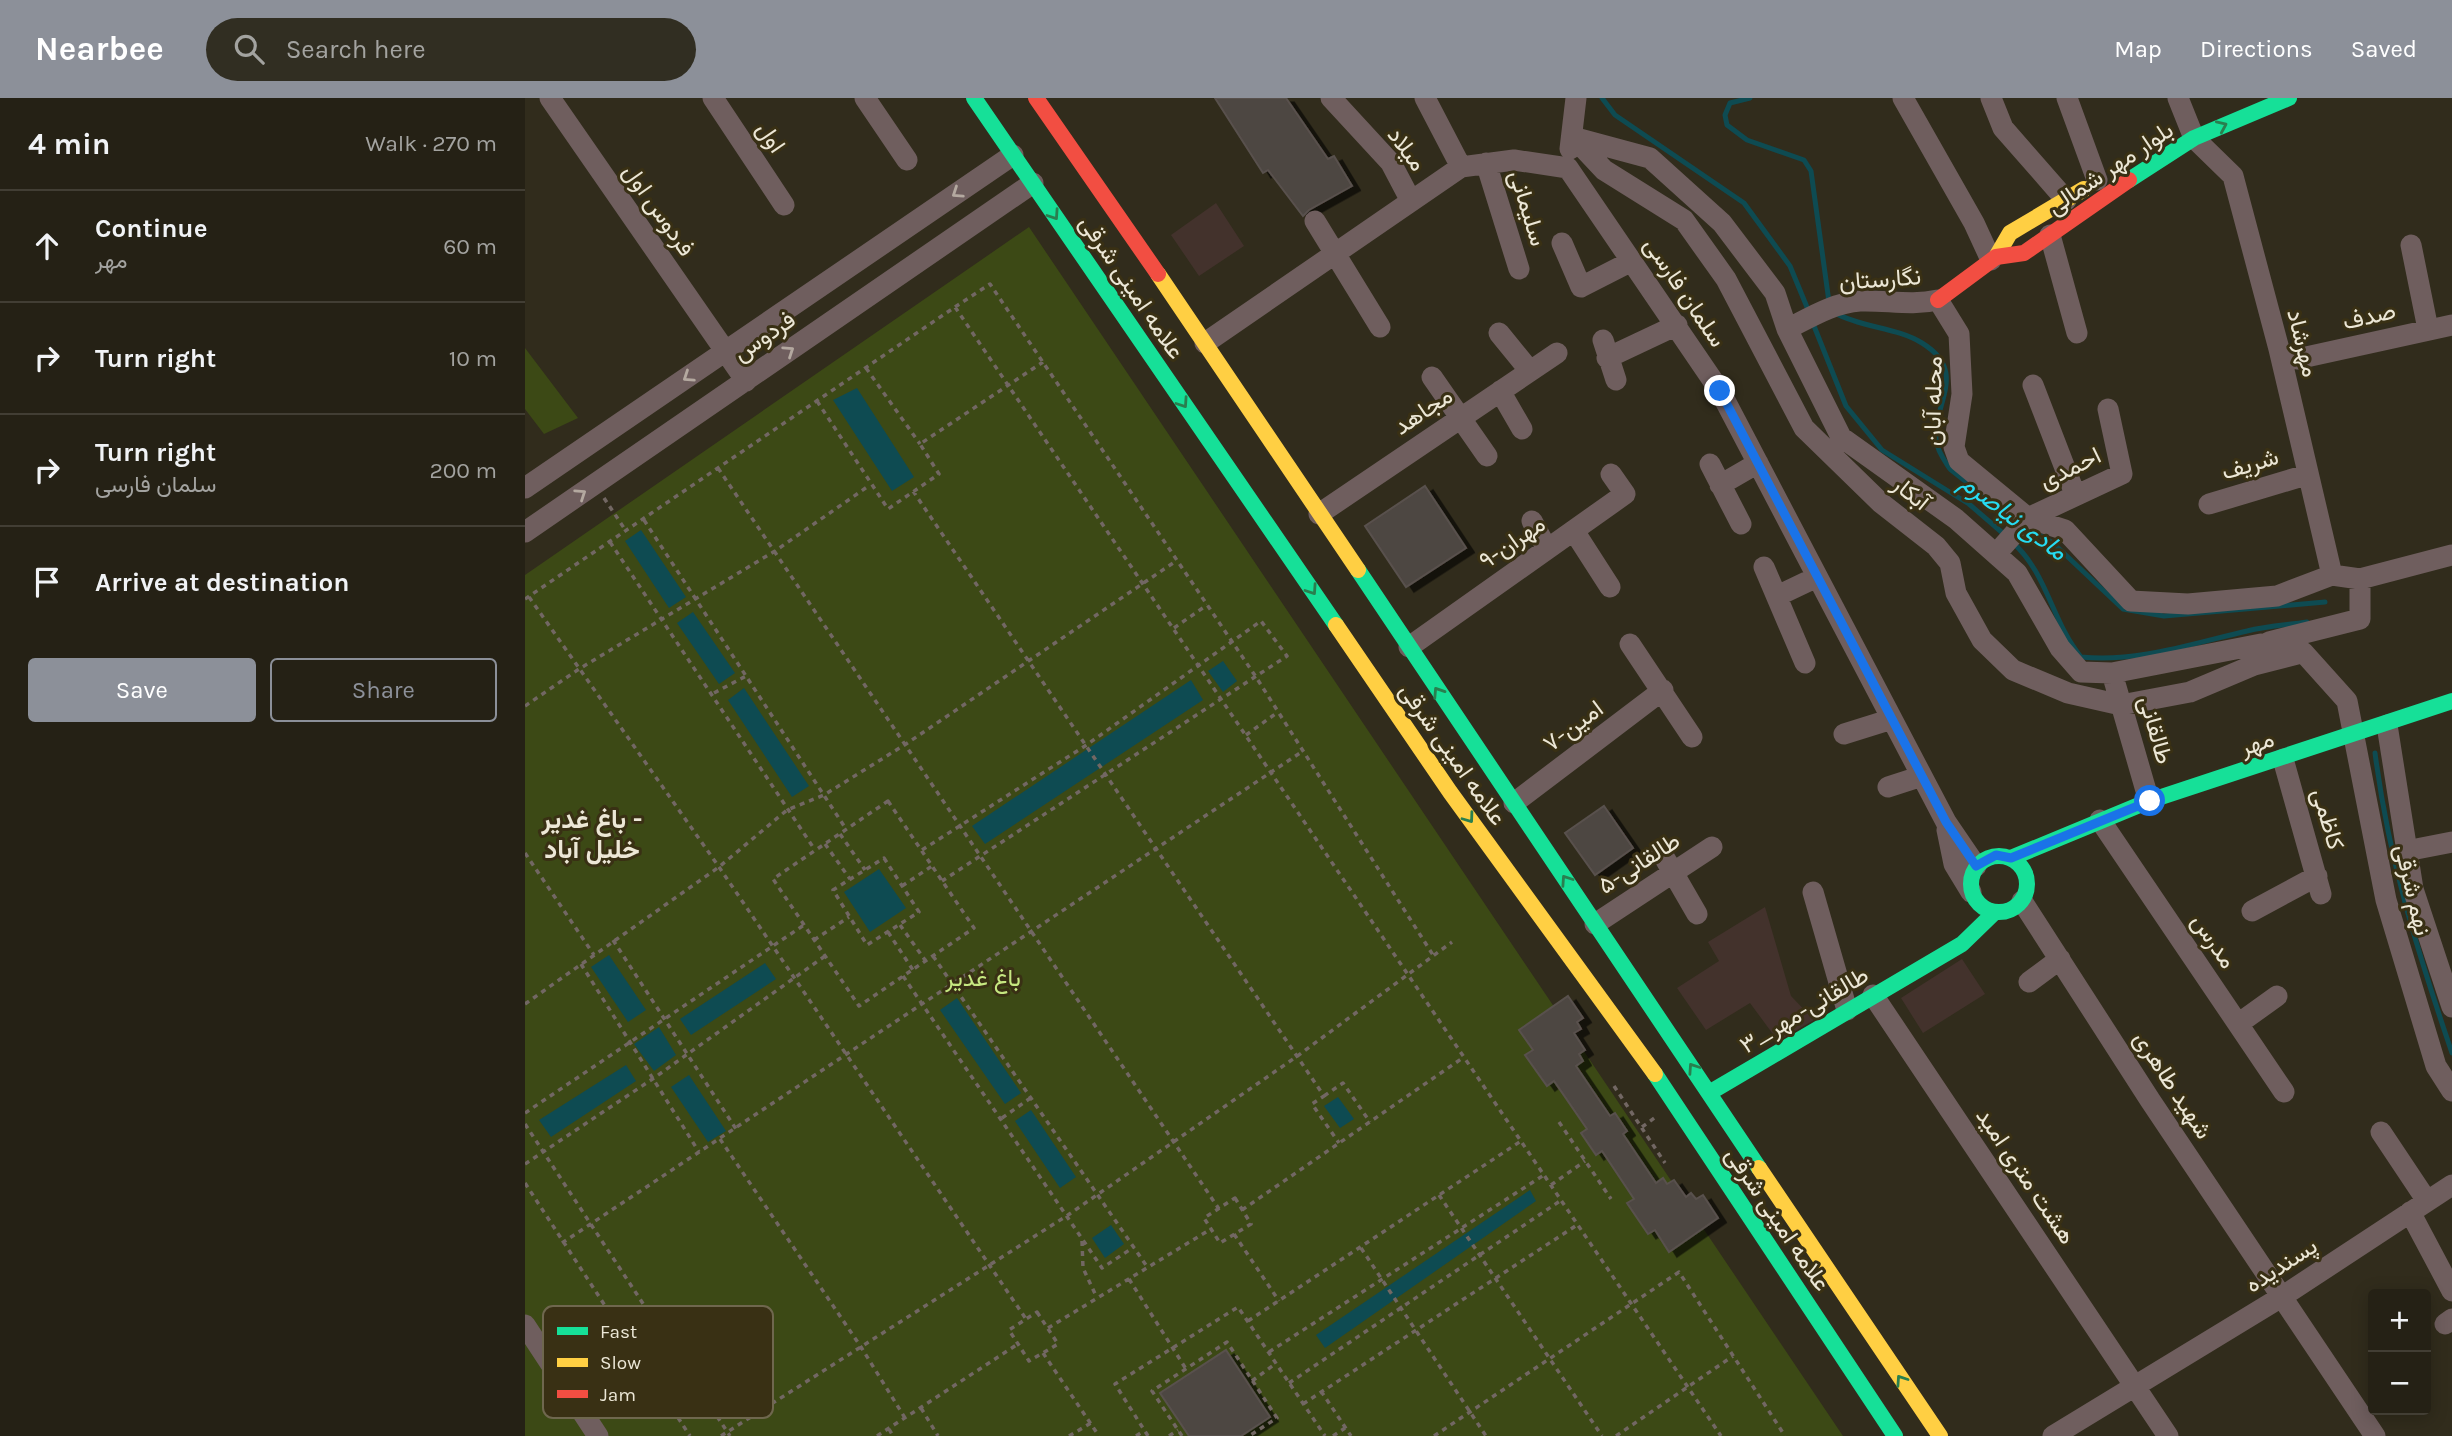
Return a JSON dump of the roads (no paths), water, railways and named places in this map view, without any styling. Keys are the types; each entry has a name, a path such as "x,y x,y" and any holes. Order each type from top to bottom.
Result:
{"main road":[{"name":"علامه امینی شرقی","path":"974,98 1643,1057 1895,1436"},
{"name":"علامه امینی شرقی","path":"1036,98 1409,647 1473,756 1514,803 1940,1436"},
{"name":"بلوار مهر شمالی","path":"1993,259 2024,253 2108,193 2189,126 2289,98"},
{"name":"بلوار مهر شمالی","path":"1938,300 1993,259 2010,233 2103,177"},
{"name":"مهر","path":"2011,858 2076,829 2150,801 2387,725 2452,701"},
{"name":"مهر","path":"2024,892 2039,865 2076,829"},
{"path":"1996,855 2011,858 2023,868 2024,892 2010,910 1995,912 1962,944 1922,965 1963,920 1973,896 1971,874 1976,866 1996,855"},
{"path":"1973,896 1995,912"},
{"name":"۳_طالقانی-مهر","path":"1709,1093 1922,965"}],"street":[{"name":"فردوس اول","path":"550,98 746,381"},
{"name":"اول","path":"713,98 784,205"},
{"path":"865,98 907,160"},
{"name":"میلاد","path":"1331,98 1391,163 1411,201"},
{"path":"1425,98 1461,167"},
{"path":"1205,344 1461,167 1514,160 1568,169 1576,98"},
{"path":"1903,98 1993,259"},
{"path":"1991,98 2003,128 2066,200"},
{"path":"2067,98 2103,177"},
{"path":"2178,98 2189,126"},
{"name":"مهرشاد","path":"2189,126 2233,176 2279,349 2306,475 2332,575"},
{"name":"آبکار","path":"1572,137 1650,158 1722,223 1775,293 1787,329 1841,438 1956,519 2017,573 2060,648 2081,672 2112,673 2261,644 2303,652"},
{"name":"آبکار","path":"1572,137 1604,170 1684,219 1726,279 1804,428 1881,503 1936,546 1950,563 1956,593 1982,640 2013,670 2068,693 2121,705 2190,692 2253,665 2303,652"},
{"name":"فردوس","path":"525,488 1013,155"},
{"name":"سلیمانی","path":"1486,163 1519,269"},
{"name":"سلمان فارسی","path":"1568,169 1720,391 1946,822 1976,866"},
{"name":"فردوس","path":"525,532 1033,183"},
{"path":"1315,221 1333,255 1380,327"},
{"path":"2050,235 2077,333"},
{"path":"1562,243 1581,287 1632,261"},
{"path":"2411,245 2428,329"},
{"name":"نگارستان","path":"1787,329 1836,305 1861,301 1915,305 1938,300"},
{"name":"محله آبان","path":"1938,300 1959,334 1962,394 1954,447 1959,461 2028,518"},
{"name":"صدف","path":"2297,359 2452,325"},
{"path":"1616,380 1605,349 1677,326"},
{"path":"1499,333 1530,371"},
{"name":"مجاهد","path":"1319,514 1557,353"},
{"path":"1432,377 1487,456"},
{"path":"2033,385 2075,494"},
{"path":"1500,391 1522,429"},
{"name":"احمدی","path":"1996,554 2028,518 2122,474 2108,409"},
{"path":"1720,485 1758,463"},
{"path":"1710,464 1741,524"},
{"name":"۹-مهران","path":"1409,647 1625,494 1611,474"},
{"name":"شریف","path":"2209,504 2306,475"},
{"path":"2028,518 2065,530 2131,601 2188,604 2277,596 2332,575 2360,579 2452,555"},
{"path":"1532,521 1547,549"},
{"path":"1574,531 1610,587"},
{"path":"1764,567 1805,663"},
{"path":"1777,596 1817,577"},
{"path":"2261,644 2360,620 2360,579"},
{"path":"1630,644 1692,737"},
{"path":"2303,652 2347,701 2355,734"},
{"name":"طالقانی","path":"2112,673 2150,801"},
{"name":"۷-امین","path":"1514,803 1663,690"},
{"path":"1844,734 1892,719"},
{"path":"2387,725 2413,889 2452,1006"},
{"name":"نهم شرقی","path":"2355,734 2386,900 2435,1066 2452,1091"},
{"name":"کاظمی","path":"2252,911 2319,885 2283,759"},
{"path":"1888,787 1922,776"},
{"name":"مدرس","path":"2100,820 2284,1092"},
{"name":"سلمان فارسی","path":"1946,822 1954,864 1973,896"},
{"path":"2406,851 2452,842"},
{"name":"۵-طالقانی","path":"1595,924 1712,847"},
{"path":"1660,850 1697,914"},
{"path":"1813,892 1847,1010"},
{"name":"شهید طاهری","path":"2024,892 2060,960 2150,1100 2375,1436"},
{"path":"2029,982 2060,960"},
{"name":"هشت متری امید","path":"1873,995 2168,1436"},
{"path":"2238,1024 2277,996"},
{"path":"2381,1132 2418,1207 2452,1291"},
{"name":"پسندیده","path":"2053,1436 2283,1296 2452,1185"},
{"path":"525,1325 543,1352"},
{"path":"586,1418 598,1436"}],"water":[{"path":"857,388 914,477 892,491 833,400"},
{"path":"641,530 686,597 669,608 625,541"},
{"path":"693,612 735,673 719,684 677,623"},
{"path":"1223,661 1237,681 1223,692 1208,671"},
{"path":"1191,680 1203,700 985,844 972,826"},
{"path":"744,688 809,786 792,797 728,700"},
{"path":"879,869 906,908 870,932 844,892"},
{"path":"609,955 646,1010 628,1022 591,967"},
{"path":"765,963 776,979 691,1035 680,1019"},
{"path":"957,998 1021,1093 1005,1104 940,1010"},
{"path":"659,1027 676,1055 654,1071 634,1044"},
{"path":"626,1065 636,1081 551,1137 539,1120"},
{"path":"689,1075 726,1131 708,1142 671,1087"},
{"path":"1338,1097 1354,1119 1340,1128 1324,1106"},
{"path":"1031,1110 1076,1177 1060,1188 1015,1121"},
{"path":"1530,1190 1536,1201 1325,1348 1316,1335"},
{"path":"1111,1225 1124,1244 1105,1258 1092,1238"}],"waterway":[{"path":"1602,98 1615,115 1744,203 1790,266 1809,312"},
{"name":"مادی نیاصرم","path":"1750,98 1730,103 1725,115 1727,125 1747,140 1804,160 1811,171 1829,302"},
{"name":"مادی نیاصرم","path":"1835,313 1912,338 1936,354 1944,365 1946,377 1936,426 1936,440 1940,452 1950,469 2018,523"},
{"path":"1812,321 1846,406 1882,450 1969,504 2005,535"},
{"name":"مادی نیاصرم","path":"2027,528 2053,543 2123,609 2164,616 2325,602"},
{"path":"2012,542 2024,554 2042,582 2063,628 2081,657 2144,655 2255,629 2307,622"},
{"path":"2375,753 2396,868 2427,978 2452,1053"}],"district":[{"name":"باغ غدیر - خلیل آباد","path":"592,834"}],"park label":[{"name":"باغ غدیر","path":"983,978"}]}
